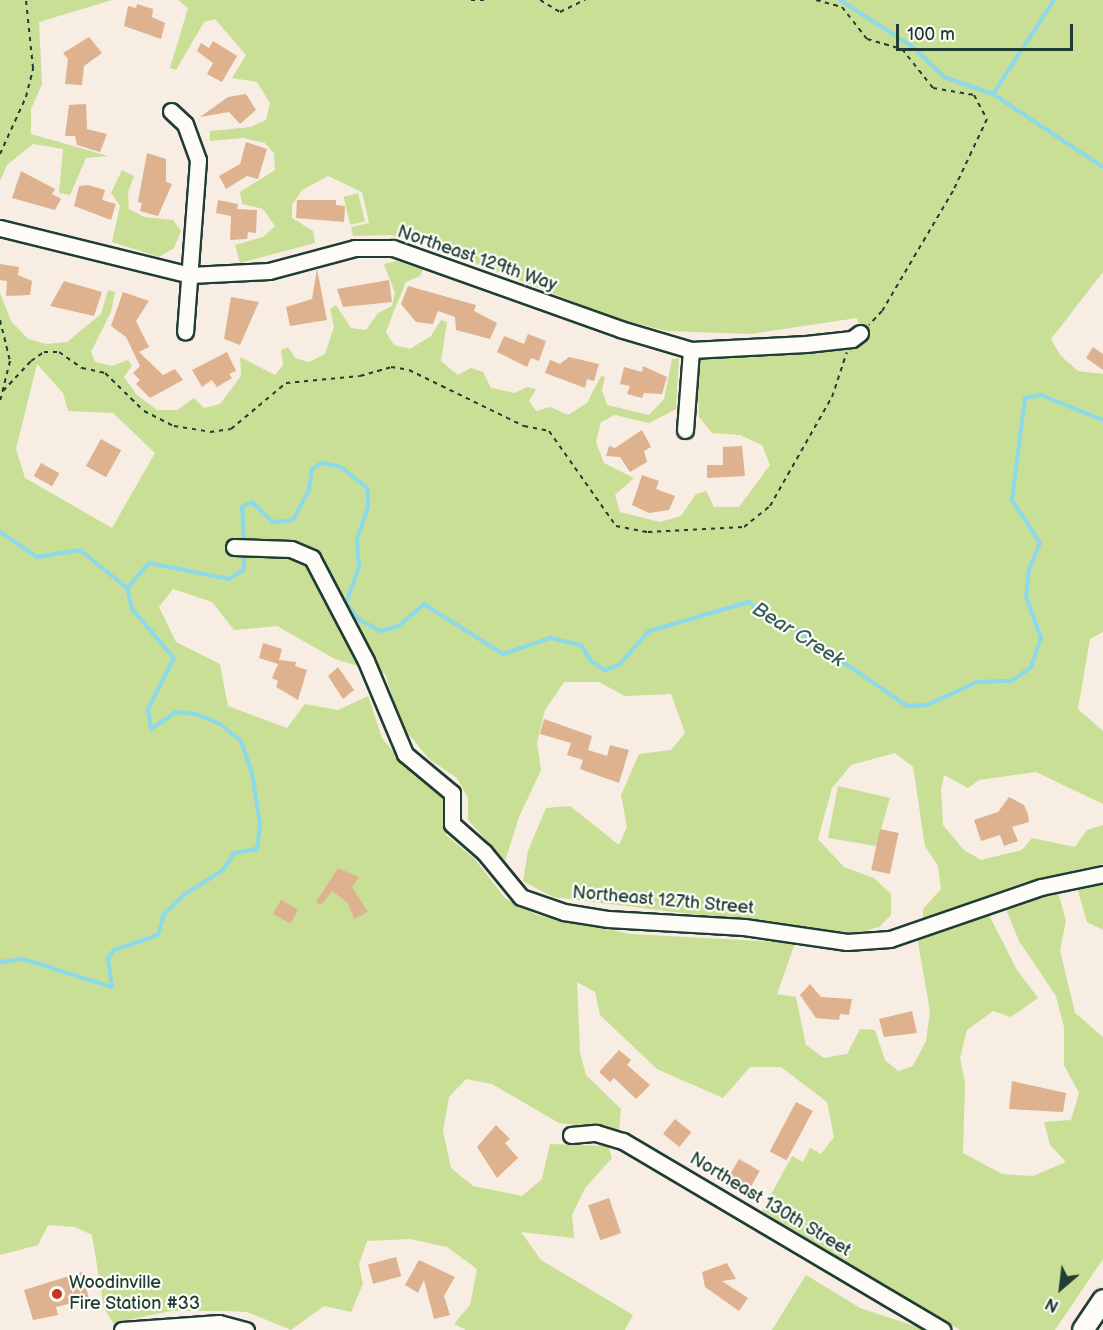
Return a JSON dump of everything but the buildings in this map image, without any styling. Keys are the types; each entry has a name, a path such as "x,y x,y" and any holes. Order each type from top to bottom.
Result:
{"main road":[{"path":"1084,1330 1103,1300"}],"street":[{"path":"171,111 185,124 198,160 185,332"},
{"name":"Northeast 129th Way","path":"0,228 190,275 268,271 355,248 393,248 620,329 691,350"},
{"path":"685,430 691,350 856,336"},
{"name":"Northeast 127th Street","path":"234,547 301,551 312,558 358,649 405,754 452,793 452,824 458,832 484,852 521,897 564,912 870,941 911,933 1041,887 1103,874"},
{"name":"Northeast 130th Street","path":"572,1135 596,1133 623,1141 942,1330"},
{"path":"122,1330 196,1323 244,1329"}],"path":[{"path":"0,154 30,84 33,45 26,0"},
{"path":"471,0 487,0"},
{"path":"540,0 560,12 585,0"},
{"path":"3,391 38,356 59,352 82,368 105,373 144,411 174,426 210,432 231,429 286,383 360,376 392,367 409,370 524,426 549,431 616,526 648,532 744,527 770,506 798,462 832,397 856,336 892,293 953,191 987,119 974,95 933,88 902,49 867,39 842,7 816,0"},
{"path":"0,320 10,362 0,401"}],"green space":[{"path":"0,0 112,0 39,22 42,84 31,109 31,134 108,156 86,158 70,195 59,193 63,149 33,144 7,165 0,181"},
{"path":"178,0 1103,0 1103,272 1051,339 1060,355 1078,371 1103,374 1103,632 1090,639 1078,709 1103,731 1103,804 1036,772 979,780 968,788 944,775 941,790 943,825 964,850 981,860 1022,850 1032,838 1075,847 1087,830 1103,825 1103,864 1025,882 923,919 923,909 941,889 938,866 925,846 913,767 895,753 851,765 832,788 818,839 844,867 874,878 891,894 891,915 879,927 853,934 553,897 523,881 528,851 546,808 570,806 619,845 627,827 621,795 639,754 671,750 685,733 671,694 625,696 599,682 564,682 545,710 537,743 541,770 519,817 505,861 468,820 468,798 457,778 429,759 402,726 385,674 335,659 277,626 234,630 212,602 173,589 159,607 176,642 220,664 228,706 287,728 305,704 338,710 368,696 382,738 412,774 443,795 446,835 474,858 505,898 537,915 631,934 795,943 777,994 796,997 806,1045 824,1058 847,1054 860,1029 875,1030 885,1060 898,1071 913,1066 926,1041 930,1011 917,937 989,915 1017,970 1038,998 1011,1017 993,1011 967,1030 960,1058 965,1083 963,1153 1002,1174 1033,1176 1066,1162 1050,1145 1044,1122 1071,1120 1079,1093 1064,1065 1064,1027 1056,996 1019,941 1006,909 1058,892 1066,921 1060,950 1075,1013 1103,1037 1103,1259 1055,1330 960,1330 762,1211 792,1156 803,1162 810,1148 821,1154 834,1137 827,1102 781,1067 750,1067 723,1098 657,1069 600,1015 595,992 577,982 580,1053 586,1075 621,1109 619,1130 559,1123 492,1084 466,1079 449,1097 443,1131 451,1168 473,1186 522,1196 542,1179 550,1144 608,1146 612,1158 585,1188 572,1215 574,1238 521,1232 541,1260 633,1315 625,1330 466,1330 454,1324 470,1305 477,1269 447,1247 410,1239 367,1241 359,1264 363,1284 351,1312 324,1306 291,1330 247,1312 227,1311 171,1311 113,1323 104,1308 92,1235 75,1227 48,1225 38,1245 0,1255 0,293 11,321 28,339 46,344 67,342 101,314 108,290 115,292 111,312 91,352 95,362 112,366 128,360 132,365 124,377 137,395 157,410 177,410 194,398 204,408 220,404 241,376 240,357 275,375 283,365 281,350 288,347 295,358 309,362 325,354 334,327 330,309 336,305 351,328 366,330 378,313 392,306 395,293 384,264 397,261 423,269 420,276 406,282 392,316 386,332 394,345 410,349 431,336 441,320 447,322 441,361 458,375 471,368 483,372 491,388 515,393 527,387 536,389 529,401 536,411 550,407 568,415 587,403 601,376 605,377 602,390 607,405 649,415 664,399 672,359 679,358 676,409 649,423 615,415 601,422 596,442 604,463 634,478 615,495 620,512 660,522 681,516 696,494 706,491 714,507 739,507 770,465 762,445 740,435 712,433 699,417 696,360 833,351 863,342 857,318 750,334 667,331 618,319 429,245 391,235 353,236 351,227 369,223 362,192 328,176 302,190 292,205 292,218 313,231 315,243 240,263 235,245 263,237 275,226 263,209 242,204 240,192 275,170 274,153 265,143 243,138 210,141 210,131 251,127 266,120 270,103 257,82 232,78 246,55 215,19 204,22 176,70 170,68 188,8","holes":["37,364 63,393 68,411 113,413 155,453 112,528 25,478 16,449"]},
{"path":"122,170 134,176 128,192 129,209 144,217 173,220 181,231 174,248 159,257 112,242 120,206 111,193"},
{"path":"358,193 365,221 350,225 343,197"},
{"path":"838,786 890,798 876,846 828,838"},
{"path":"1103,885 1103,930 1087,922 1077,887"},
{"path":"806,1275 860,1308 927,1330 772,1330"}],"waterway":[{"path":"840,0 913,47 944,77 993,94 1103,167"},
{"path":"993,94 1054,0"},
{"name":"Bear Creek","path":"244,543 242,507 252,502 273,522 293,520 309,490 312,469 322,463 341,467 368,489 368,507 357,539 359,567 346,603 358,619 381,631 399,626 424,604 503,654 550,638 581,645 591,661 605,670 619,665 649,631 749,602 765,617 782,620 907,706 927,705 977,682 1012,681 1031,667 1041,638 1026,597 1029,569 1040,543 1012,500 1025,398 1041,395 1103,420"},
{"path":"0,532 37,557 80,550 127,588"},
{"name":"Bear Creek","path":"0,962 23,959 112,987 108,958 114,950 158,935 164,914 185,894 223,870 234,853 257,849 260,824 252,773 241,741 220,724 196,714 176,712 151,729 148,709 174,658 132,609 127,588 149,563 228,579 244,570 244,550"}],"place":[{"name":"Woodinville Fire Station #33","path":"57,1294"}]}
